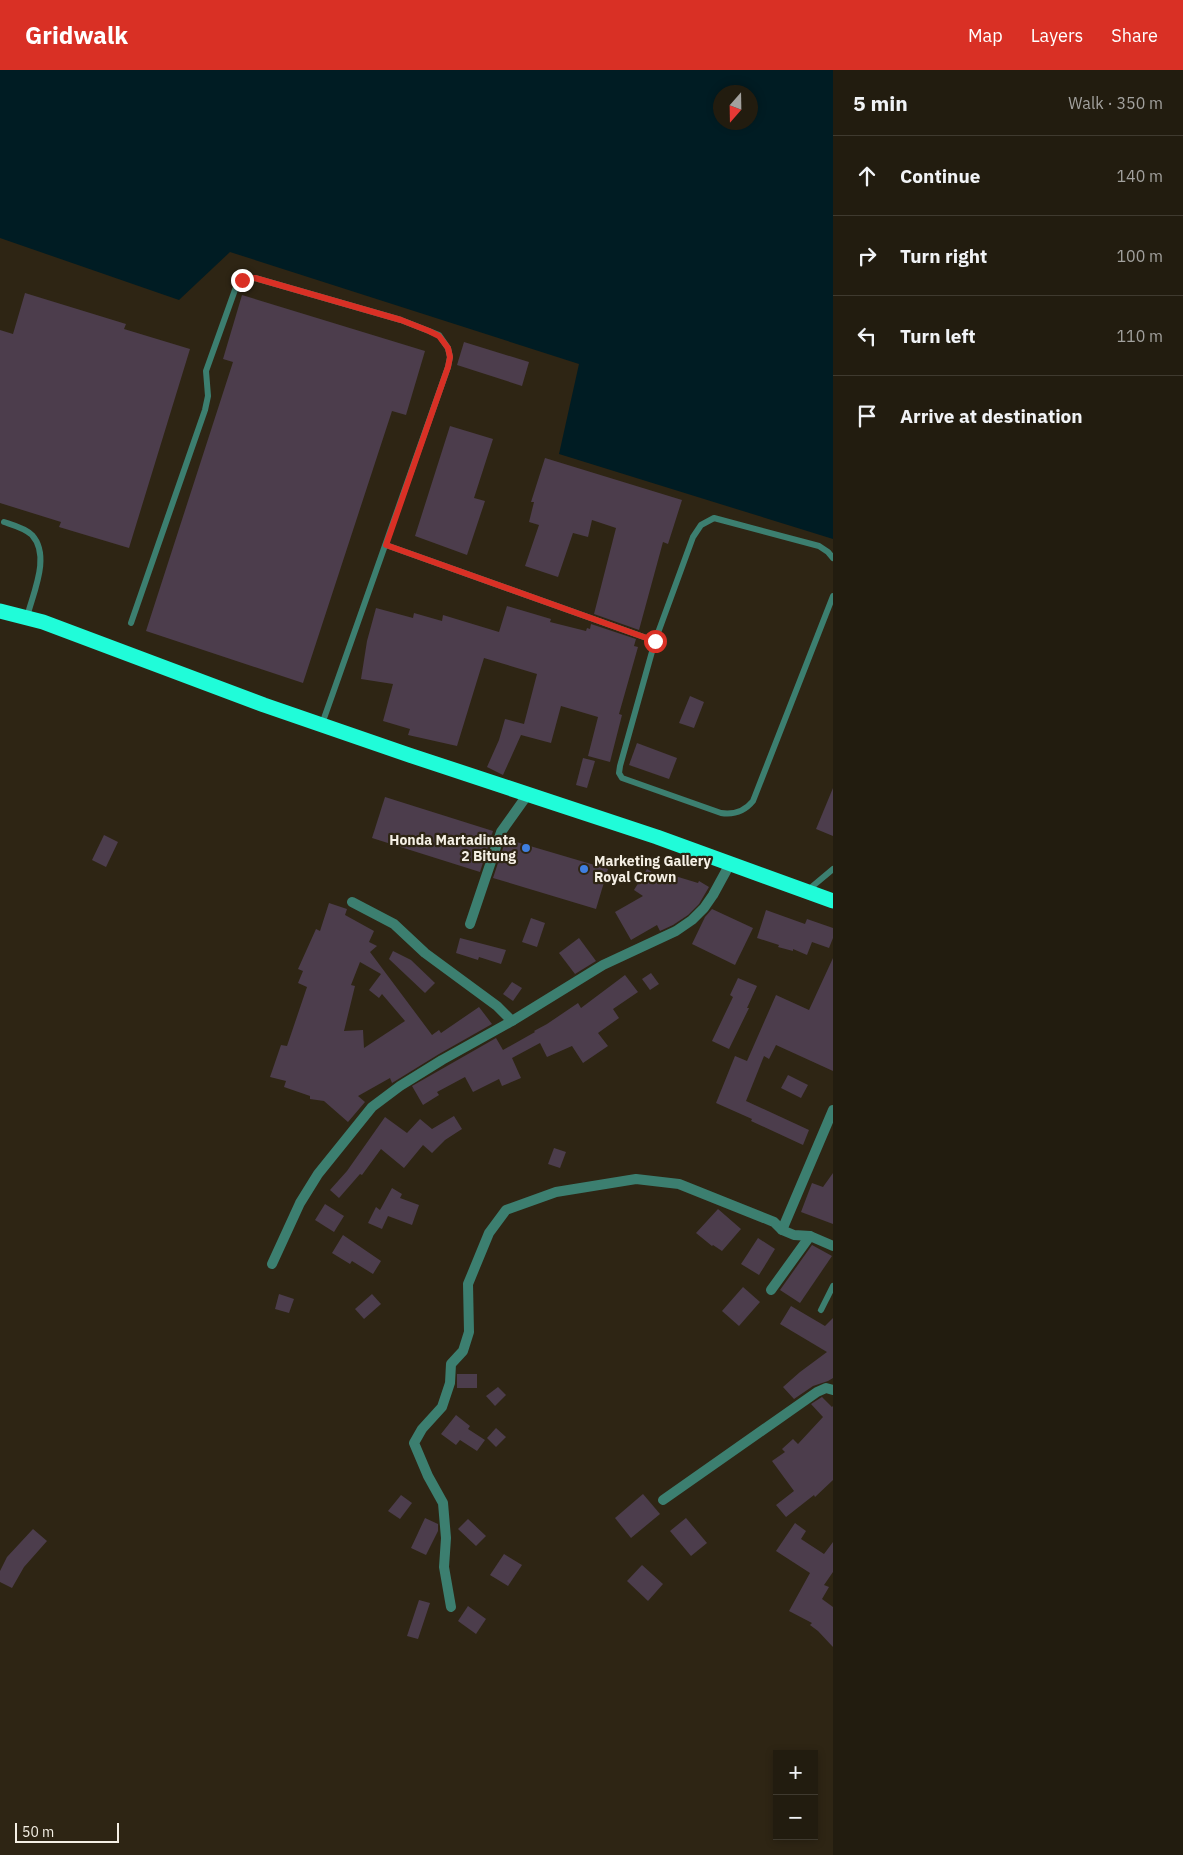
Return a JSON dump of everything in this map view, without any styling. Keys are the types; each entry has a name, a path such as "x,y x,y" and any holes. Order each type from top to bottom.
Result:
{"highway":[{"path":"0,611 26,617 321,725 731,862 833,901"}],"street":[{"path":"470,924 501,832 528,794"},
{"path":"272,1264 300,1203 318,1174 372,1108 400,1086 442,1060 512,1022 604,965 676,931 692,920 704,908 731,862"},
{"path":"352,902 394,924 425,953 497,1006 512,1022"},
{"path":"782,1230 833,1110"},
{"path":"451,1607 444,1567 446,1538 443,1503 428,1476 414,1443 422,1429 442,1407 450,1384 451,1364 463,1351 469,1332 468,1284 489,1233 506,1210 556,1192 636,1179 679,1184 774,1222 782,1230 794,1235 810,1236 833,1246"},
{"path":"772,1290 810,1236"},
{"path":"663,1500 817,1392 826,1388 833,1390"}],"lane":[{"path":"131,623 205,410 208,396 206,371 212,351 236,287 242,280 255,278 401,320 439,336 448,348 450,357 448,367 321,725"},
{"path":"833,558 819,546 714,518 701,525 693,538 655,641 619,772 622,778 721,813 730,814 747,809 754,801 833,596"},
{"path":"4,522 31,534 39,545 41,557 38,574 26,617"},
{"path":"386,545 655,641"},
{"path":"807,891 833,869"},
{"path":"821,1310 833,1286"}],"water":[{"path":"0,70 833,70 833,539 559,454 579,364 230,252 179,300 0,238"}],"building":[{"path":"25,293 126,324 124,329 190,349 129,548 59,527 61,522 0,503 0,330 13,334"},
{"path":"242,295 425,351 406,415 392,411 303,683 146,631 233,362 223,359"},
{"path":"464,342 529,362 522,386 457,365"},
{"path":"450,426 493,439 474,498 485,501 467,555 415,536"},
{"path":"545,458 682,500 668,544 663,542 639,630 594,614 616,528 592,520 588,537 573,533 558,577 525,566 539,525 529,522 534,502 531,502"},
{"path":"507,606 551,619 550,622 586,631 587,628 590,629 591,624 636,639 634,646 638,647 619,714 622,715 610,762 588,756 598,717 561,706 551,743 521,735 503,775 487,767 499,740 505,719 524,724 537,674 484,658 457,746 408,735 410,729 383,721 393,684 361,679 367,641 376,608 413,618 414,613 442,621 443,615 499,632"},
{"path":"690,696 704,702 694,728 679,723"},
{"path":"637,743 677,758 669,779 629,765"},
{"path":"583,758 595,761 587,788 576,785"},
{"path":"833,788 833,836 816,829"},
{"path":"385,797 493,831 480,872 372,838"},
{"path":"104,835 118,842 106,867 92,860"},
{"path":"506,839 608,869 596,909 493,878"},
{"path":"647,869 672,884 675,876 698,883 699,881 709,887 699,904 688,915 660,931 657,925 631,940 615,912 643,896 634,890"},
{"path":"329,903 347,909 345,915 374,931 369,942 377,946 370,952 432,1035 439,1030 441,1033 479,1007 492,1024 392,1083 390,1078 358,1096 365,1102 348,1122 324,1101 310,1099 310,1096 284,1087 286,1081 270,1077 281,1045 287,1046 307,987 298,983 303,971 298,969 316,929 320,931","holes":["360,962 381,974 369,990 379,998 382,994 405,1021 364,1048 363,1030 344,1031 355,986 351,985"]},
{"path":"712,909 753,928 735,965 692,944 705,917"},
{"path":"766,910 805,924 807,919 833,928 833,938 829,948 812,942 807,955 793,949 793,951 778,947 779,945 757,938"},
{"path":"531,918 545,923 537,947 522,942"},
{"path":"460,938 506,950 501,964 479,957 478,960 456,953"},
{"path":"579,938 596,961 575,974 559,953"},
{"path":"393,951 411,960 435,983 425,993 389,959"},
{"path":"833,958 833,1071 776,1045 769,1059 764,1056 746,1101 809,1130 803,1145 716,1103 735,1056 747,1061 776,995 809,1010"},
{"path":"651,973 659,984 650,990 642,979"},
{"path":"625,975 638,992 613,1009 619,1018 598,1033 608,1046 583,1063 572,1046 547,1057 540,1043 512,1058 521,1078 502,1086 499,1079 473,1092 465,1077 437,1092 439,1095 423,1105 412,1086 496,1038 503,1050 535,1032 578,1003 581,1008"},
{"path":"738,978 757,986 747,1008 749,1008 729,1049 712,1041 733,997 730,995"},
{"path":"512,982 522,988 513,1001 503,994"},
{"path":"788,1075 808,1085 801,1098 781,1088"},
{"path":"454,1116 462,1129 445,1140 432,1153 423,1145 404,1168 381,1149 362,1175 360,1174 339,1198 330,1190 347,1171 385,1117 407,1133 420,1119 432,1129"},
{"path":"554,1148 566,1152 560,1168 548,1164"},
{"path":"833,1173 833,1224 801,1212 812,1183 823,1187"},
{"path":"392,1188 402,1194 400,1198 419,1205 412,1225 388,1216 382,1229 368,1223 376,1207 380,1210"},
{"path":"325,1204 344,1216 334,1232 315,1220"},
{"path":"718,1209 741,1229 722,1251 712,1246 696,1233"},
{"path":"343,1235 381,1261 373,1274 352,1261 350,1264 332,1253"},
{"path":"758,1238 775,1249 759,1275 741,1264"},
{"path":"812,1245 832,1256 800,1303 780,1290"},
{"path":"743,1287 760,1302 739,1326 722,1311"},
{"path":"279,1294 294,1299 289,1313 275,1309"},
{"path":"372,1294 381,1304 364,1319 355,1309"},
{"path":"791,1306 825,1326 833,1318 833,1378 813,1386 794,1399 783,1387 827,1352 780,1324"},
{"path":"457,1374 477,1374 477,1388 457,1388"},
{"path":"498,1387 506,1395 495,1406 486,1396"},
{"path":"822,1397 833,1406 833,1480 815,1497 814,1495 786,1517 776,1505 794,1491 772,1461 785,1452 782,1449 793,1439 798,1444 823,1417 811,1404"},
{"path":"456,1415 470,1426 468,1429 485,1440 477,1451 460,1440 456,1445 441,1434"},
{"path":"496,1428 506,1437 496,1447 487,1438"},
{"path":"643,1494 660,1514 631,1538 615,1518"},
{"path":"401,1495 412,1503 400,1519 388,1511"},
{"path":"425,1518 438,1524 438,1531 426,1555 411,1548"},
{"path":"686,1518 707,1543 691,1556 670,1531"},
{"path":"468,1519 486,1536 476,1546 458,1529"},
{"path":"795,1523 806,1531 801,1539 824,1554 833,1542 833,1572 824,1585 829,1587 822,1599 833,1607 833,1647 810,1625 812,1623 789,1611 810,1573 776,1551"},
{"path":"33,1529 47,1541 24,1567 12,1588 0,1582 0,1571 7,1557"},
{"path":"504,1554 522,1565 508,1586 490,1575"},
{"path":"642,1565 663,1584 648,1601 627,1581"},
{"path":"419,1600 430,1603 418,1639 407,1636"},
{"path":"468,1606 486,1619 476,1634 458,1621"}],"place":[{"name":"Honda Martadinata 2 Bitung","path":"526,848"},
{"name":"Marketing Gallery Royal Crown","path":"584,869"}],"route":[{"path":"242,280 255,278 401,320 439,336 448,348 450,357 448,367 386,545 655,641"}]}
